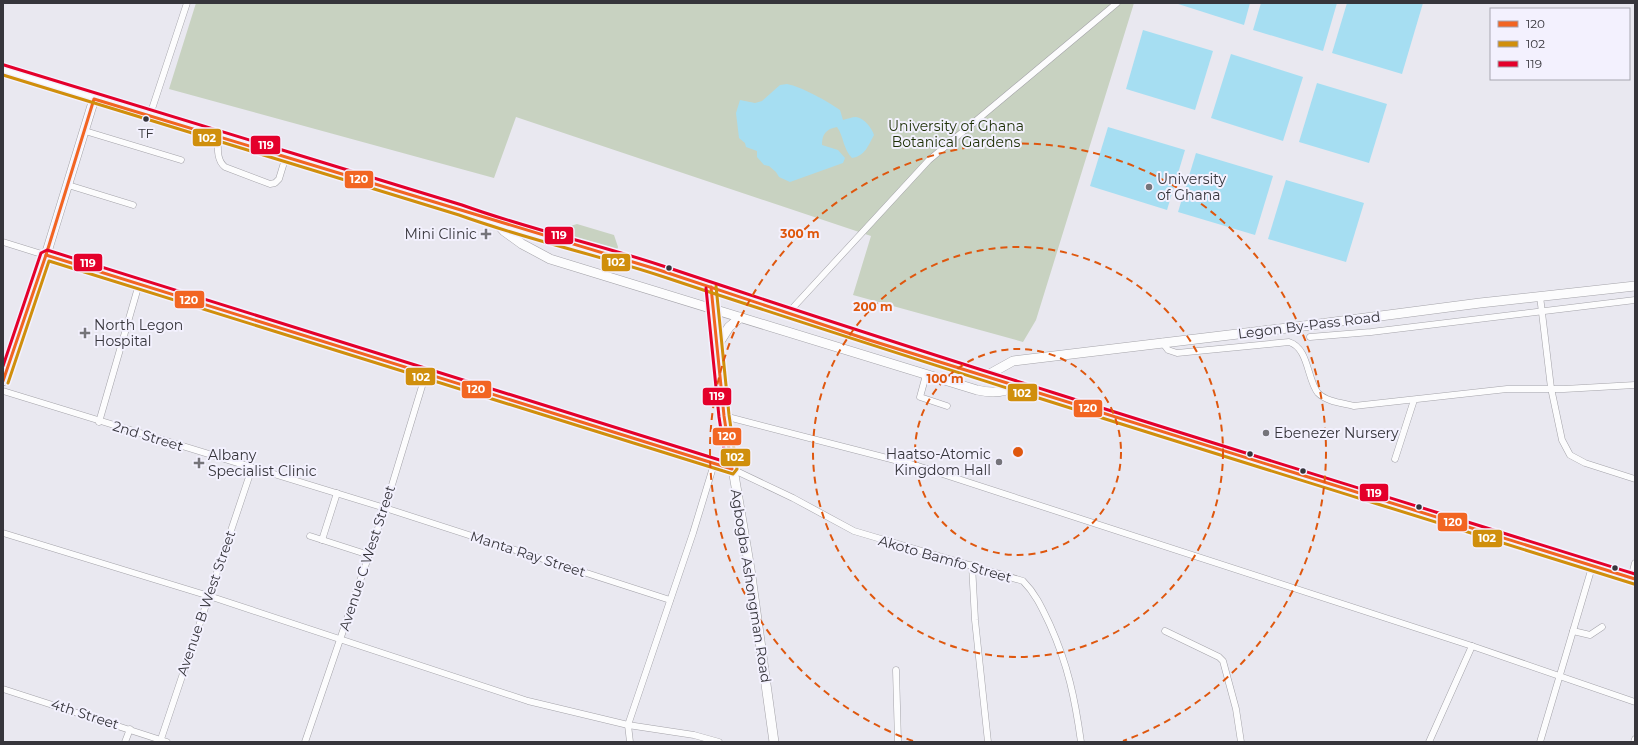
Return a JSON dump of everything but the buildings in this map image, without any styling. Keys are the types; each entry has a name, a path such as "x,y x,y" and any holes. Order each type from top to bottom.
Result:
{"street":[{"path":"150,115 188,3"},
{"path":"788,313 929,160 1117,3"},
{"path":"3,70 711,287 986,376 1592,567 1633,579 1635,563"},
{"path":"3,380 46,255 94,99"},
{"path":"85,131 181,160"},
{"path":"218,136 218,158 221,163 270,184 275,183 279,179 286,156"},
{"path":"68,185 133,206"},
{"path":"497,222 504,231 522,244 550,259 988,393 1010,390 1015,385"},
{"name":"Akoto Bamfo Street","path":"3,242 732,469 793,498 854,531 1022,581 1039,600 1062,650 1074,692 1081,742"},
{"path":"99,422 139,284"},
{"name":"Legon By-Pass Road","path":"986,376 1013,361 1540,296 1635,286"},
{"name":"Agbogba Ashongman Road","path":"711,287 724,416 750,569 774,742"},
{"path":"1540,296 1551,388 1562,440 1570,455 1585,463 1635,479"},
{"path":"1310,337 1371,332 1635,300"},
{"path":"717,346 729,327 741,317"},
{"path":"1162,342 1168,350 1176,352 1290,342 1295,344 1300,350 1318,393 1332,401 1354,406 1507,389 1635,385"},
{"name":"Avenue C West Street","path":"305,742 385,508 426,373"},
{"path":"926,375 920,397 947,406"},
{"name":"2nd Street","path":"3,391 99,422 385,508"},
{"path":"1395,459 1414,400"},
{"path":"724,416 918,466 1472,646 1635,702"},
{"path":"630,742 628,726 694,533 714,464"},
{"name":"Avenue B West Street","path":"164,741 209,596 252,468"},
{"path":"322,540 337,493"},
{"name":"Manta Ray Street","path":"385,508 670,600"},
{"path":"3,533 209,596 528,701 628,726 694,735 720,742"},
{"path":"310,536 369,555"},
{"path":"972,565 975,620 988,742"},
{"path":"1540,742 1592,567"},
{"path":"1573,631 1587,636 1602,627"},
{"path":"1165,631 1219,657 1223,661 1236,709 1241,742"},
{"path":"1429,742 1472,646"},
{"path":"896,670 898,742"},
{"name":"4th Street","path":"3,689 164,741"},
{"path":"125,742 130,729"}],"green space":[{"name":"University of Ghana Botanical Gardens","path":"196,3 1134,3 1036,320 1023,342 853,295 871,236 516,117 494,178 169,89"},
{"path":"577,224 614,235 618,247 617,250 615,251 567,237 563,232 564,228"}],"water":[{"path":"1175,3 1250,3 1244,25"},
{"path":"1261,3 1337,3 1323,51 1253,30"},
{"path":"1347,3 1423,3 1402,74 1332,53"},
{"path":"1143,30 1213,51 1195,110 1126,89"},
{"path":"1231,54 1303,77 1283,141 1211,118"},
{"path":"1317,83 1387,104 1369,163 1299,142"},
{"path":"787,84 807,91 835,106 840,110 843,120 856,117 865,121 870,126 874,135 866,150 860,155 852,158 847,151 837,127 830,129 825,133 822,145 838,150 845,158 843,163 790,182 779,177 769,166 764,165 757,157 757,151 746,147 745,143 739,138 736,113 740,100 755,103 762,101 780,85"},
{"path":"1108,127 1185,150 1167,210 1090,186"},
{"path":"1196,153 1273,176 1255,235 1178,212"},
{"path":"1286,180 1364,203 1346,262 1268,239"}],"transit line":[{"name":"119","path":"4,65 462,205 512,222 638,258 1027,384 1635,574"},
{"name":"102","path":"3,75 459,215 509,232 636,268 1025,394 1634,584"},
{"name":"120","path":"3,381 46,255 94,99 656,269 866,339 1635,579"},
{"name":"119","path":"3,366 41,253 47,250 726,462 719,417 706,288"},
{"name":"120","path":"46,255 732,469 724,416 711,287"},
{"name":"102","path":"8,383 49,261 733,474 737,469 729,415 716,286"}],"place":[{"name":"TF","path":"146,119"},
{"name":"University of Ghana","path":"1149,187"},
{"name":"Mini Clinic","path":"486,234"},
{"name":"North Legon Hospital","path":"85,333"},
{"name":"Ebenezer Nursery","path":"1266,433"},
{"name":"Haatso-Atomic Kingdom Hall","path":"999,462"},
{"name":"Albany Specialist Clinic","path":"199,463"}]}
